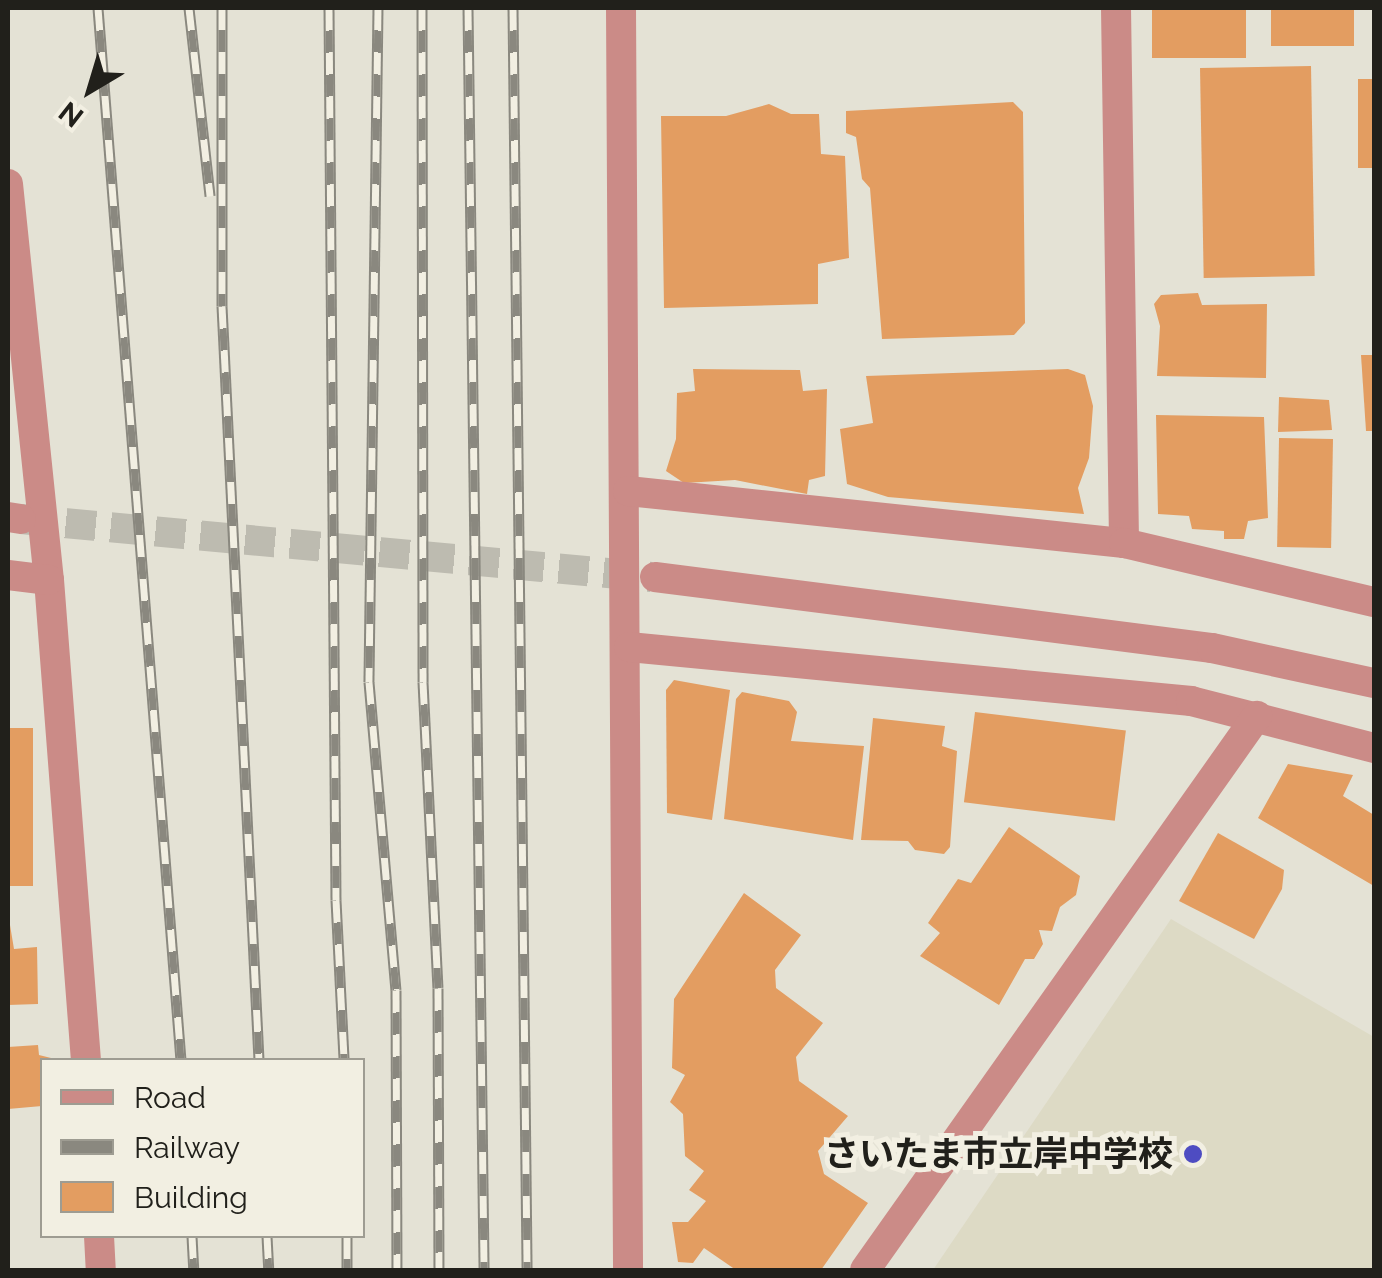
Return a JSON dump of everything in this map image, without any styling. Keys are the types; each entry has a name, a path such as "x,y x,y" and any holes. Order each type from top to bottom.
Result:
{"street":[{"path":"621,8 629,635 628,1270"},
{"path":"1116,8 1124,543"},
{"path":"8,184 19,434 44,540 49,580 86,1058"},
{"path":"628,490 1124,543 1374,602"},
{"path":"8,575 49,580"},
{"path":"655,577 1212,648 1374,682"},
{"path":"629,635 1190,701 1374,748"},
{"path":"865,1270 1257,716"},
{"path":"99,1238 102,1270"}],"shaded area":[{"name":"さいたま市立岸中学校","path":"1171,919 1374,1037 1374,1270 933,1270"}],"building":[{"path":"1152,8 1246,8 1246,58 1152,58"},
{"path":"1271,8 1354,8 1354,46 1271,46"},
{"path":"1311,66 1315,276 1204,278 1200,68"},
{"path":"1358,79 1374,79 1374,168 1358,168"},
{"path":"1013,102 1023,112 1025,323 1014,335 882,339 870,188 862,179 856,137 846,133 846,111"},
{"path":"769,104 791,114 819,114 821,154 845,156 849,258 818,264 818,304 664,308 661,116 726,116"},
{"path":"1198,293 1202,305 1267,304 1266,378 1157,376 1160,326 1154,304 1161,295"},
{"path":"1361,355 1374,355 1374,431 1366,431"},
{"path":"693,369 800,370 803,391 827,389 825,476 809,480 807,494 735,480 684,483 666,471 676,439 677,393 695,391"},
{"path":"1068,369 1085,375 1093,406 1089,458 1078,488 1084,514 888,497 847,484 840,429 873,423 866,376"},
{"path":"1279,397 1329,400 1332,430 1278,432"},
{"path":"1156,415 1264,417 1268,518 1248,521 1244,539 1224,539 1224,531 1192,529 1189,516 1158,514"},
{"path":"1279,438 1333,439 1331,548 1277,547"},
{"path":"674,680 730,690 712,820 667,813 666,690"},
{"path":"742,692 789,701 797,712 791,741 864,746 853,840 724,819 736,699"},
{"path":"975,712 1126,731 1115,821 964,802"},
{"path":"873,718 945,726 942,746 957,751 950,847 944,854 915,850 908,841 861,840"},
{"path":"8,728 33,728 33,886 8,886"},
{"path":"1288,764 1353,775 1343,796 1374,815 1374,886 1258,818"},
{"path":"1009,827 1080,876 1076,895 1060,907 1052,931 1039,930 1043,944 1034,959 1025,959 999,1005 920,956 940,933 928,923 958,879 971,883"},
{"path":"1218,833 1284,870 1282,889 1254,939 1179,901"},
{"path":"744,893 801,935 775,970 776,988 823,1023 796,1057 799,1081 848,1116 818,1151 824,1174 868,1203 821,1270 736,1270 704,1248 693,1263 678,1262 672,1222 688,1222 706,1201 689,1190 704,1171 685,1156 683,1114 670,1102 685,1075 672,1068 674,999"},
{"path":"8,913 14,949 37,947 38,1004 8,1005"},
{"path":"38,1045 39,1055 51,1058 40,1058 40,1106 8,1109 8,1047"}],"tunnel":[{"path":"21,519 651,577"}],"railway":[{"path":"98,8 181,1058"},
{"path":"189,8 210,196"},
{"path":"222,8 222,306 259,1058"},
{"path":"329,8 336,900 344,1058"},
{"path":"378,8 369,682 396,990 397,1270"},
{"path":"422,8 423,682 438,988 439,1270"},
{"path":"468,8 484,1270"},
{"path":"513,8 527,1270"},
{"path":"192,1238 194,1270"},
{"path":"267,1238 269,1270"},
{"path":"347,1238 347,1270"}],"place":[{"name":"さいたま市立岸中学校","path":"1193,1154"}]}
